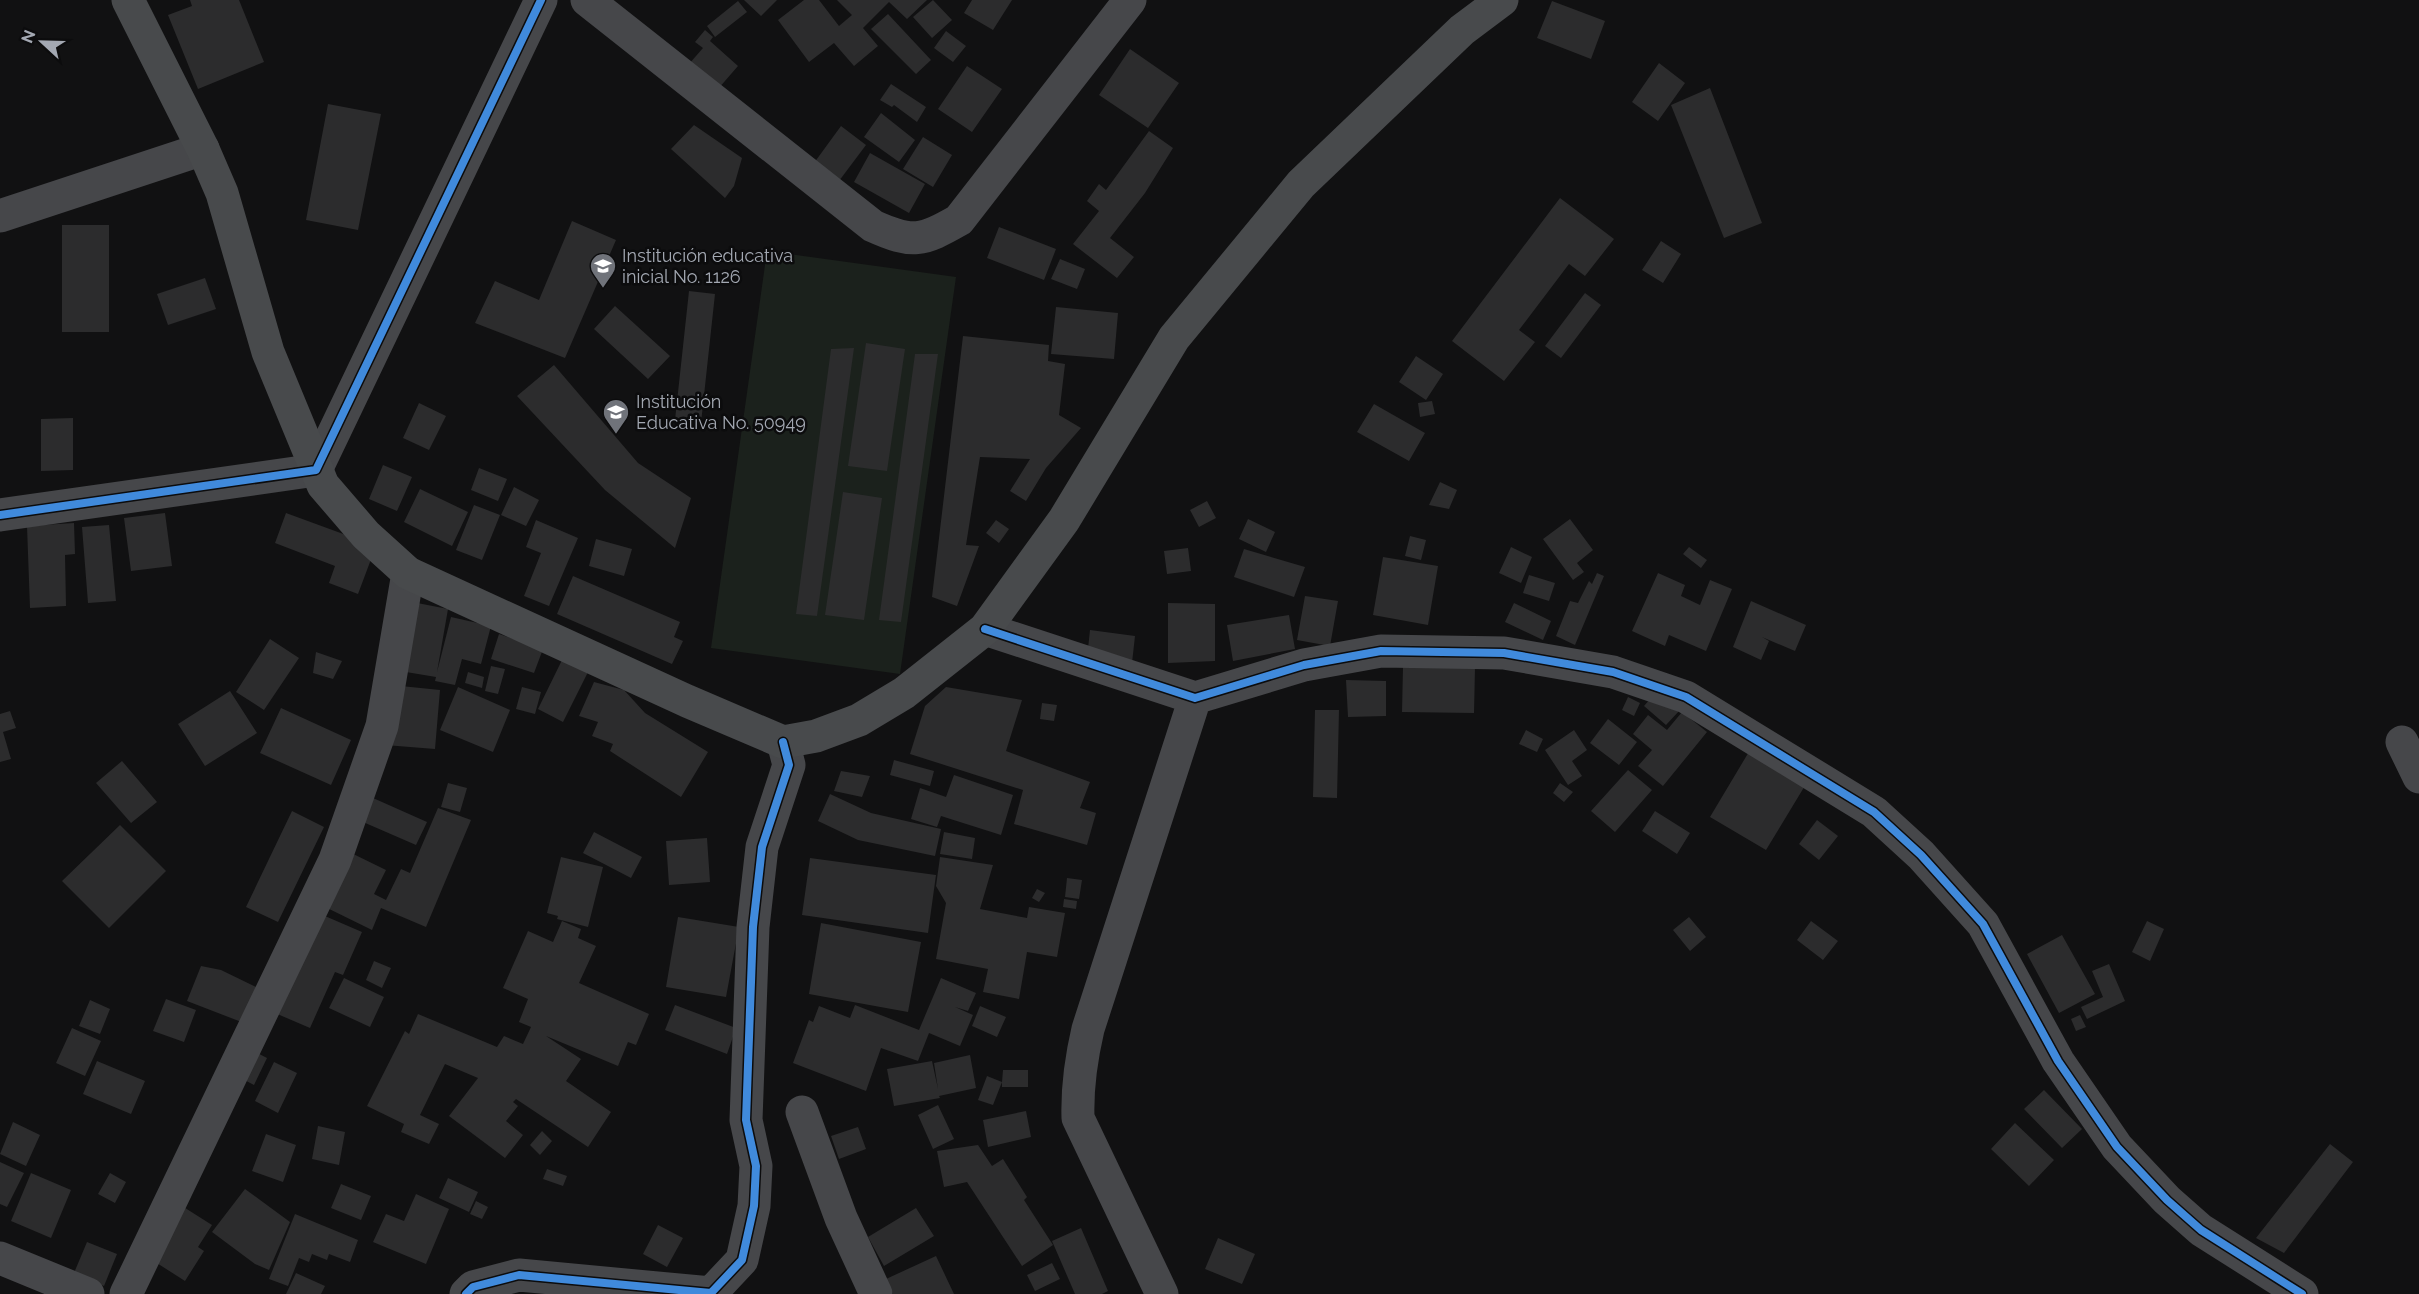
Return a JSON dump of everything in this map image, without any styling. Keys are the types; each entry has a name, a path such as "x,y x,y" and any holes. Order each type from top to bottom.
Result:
{"main road":[{"path":"128,0 203,149 222,193 268,352 316,470 334,501 366,535 408,573 687,701 783,742 816,736 859,720 904,693 985,629 1064,520 1174,338 1196,311 1301,184 1445,46 1502,0"}],"street":[{"path":"0,515 316,470 541,0"},
{"path":"587,0 873,226 899,238 927,238 959,220 1130,0"},
{"path":"0,216 203,149"},
{"path":"126,1294 335,860 382,726 408,573"},
{"path":"985,629 1195,698 1304,665 1381,651 1504,653 1613,672 1686,697 1874,812 1921,855 1983,924 2058,1061 2117,1147 2167,1200 2201,1230 2302,1294"},
{"path":"1162,1294 1078,1118 1077,1089 1080,1062 1088,1029 1195,698"},
{"path":"466,1294 473,1287 519,1275 711,1293 742,1260 754,1206 756,1166 746,1120 753,927 762,847 789,765 783,742"},
{"path":"2402,742 2419,777"},
{"path":"802,1112 841,1218 876,1294"},
{"path":"0,1258 88,1294"}],"shaded area":[{"path":"767,251 956,277 900,674 711,648"}],"building":[{"path":"190,0 239,0 264,62 198,89 168,15 192,6"},
{"path":"744,0 777,0 761,16"},
{"path":"804,0 819,0 839,26 852,15 837,0 927,0 907,19 889,2 863,28 878,46 854,66 834,43 809,62 778,20"},
{"path":"933,0 952,20 932,38 913,17"},
{"path":"972,0 1012,0 993,30 964,13"},
{"path":"738,1 747,12 715,37 707,26"},
{"path":"1552,1 1605,21 1591,59 1537,38"},
{"path":"888,14 931,60 916,74 871,29"},
{"path":"705,30 713,37 710,41 738,66 718,89 689,64 703,48 695,42"},
{"path":"946,31 966,46 953,62 934,48"},
{"path":"1130,49 1179,83 1148,128 1099,95"},
{"path":"1659,63 1685,83 1658,121 1632,102"},
{"path":"967,66 1002,89 972,132 938,109"},
{"path":"891,84 926,107 917,122 894,105 892,107 880,100"},
{"path":"1710,88 1762,223 1724,238 1671,105"},
{"path":"328,104 381,114 358,230 306,220"},
{"path":"881,113 915,140 899,162 864,137"},
{"path":"694,125 742,158 734,186 725,198 671,149"},
{"path":"841,126 866,145 839,181 814,163"},
{"path":"1149,131 1173,148 1145,193 1110,238 1134,257 1117,278 1073,244 1099,211 1087,201 1099,184 1106,190"},
{"path":"923,137 952,155 933,187 903,169"},
{"path":"870,153 925,184 909,213 854,182"},
{"path":"1560,198 1614,239 1585,276 1569,264 1519,330 1535,342 1504,381 1452,341"},
{"path":"572,221 616,240 565,358 475,323 495,281 539,300"},
{"path":"62,225 109,225 109,332 62,332"},
{"path":"999,227 1056,249 1044,280 987,258"},
{"path":"1661,241 1681,254 1663,283 1642,270"},
{"path":"1060,259 1085,269 1077,289 1051,279"},
{"path":"205,278 216,309 168,325 157,294"},
{"path":"689,291 715,294 701,423 675,420"},
{"path":"1585,293 1601,305 1561,358 1545,346"},
{"path":"615,306 670,356 648,379 594,329"},
{"path":"1056,307 1118,313 1114,359 1051,354"},
{"path":"963,336 1049,345 1048,361 1065,364 1059,415 1081,428 1046,468 1026,501 1010,491 1030,459 980,457 966,545 979,546 957,606 932,597"},
{"path":"866,343 905,349 887,471 848,466"},
{"path":"854,348 817,616 796,614 831,349"},
{"path":"915,354 938,354 901,622 879,620"},
{"path":"1416,356 1443,374 1426,400 1399,382"},
{"path":"554,365 638,463 691,498 675,548 605,490 517,396"},
{"path":"1432,401 1435,414 1420,417 1418,403"},
{"path":"419,403 446,416 429,450 403,438"},
{"path":"1374,404 1425,433 1409,461 1357,432"},
{"path":"73,418 73,470 41,471 41,419"},
{"path":"383,465 412,477 397,511 369,499"},
{"path":"479,468 507,479 498,501 471,490"},
{"path":"1440,482 1457,490 1449,509 1429,505"},
{"path":"514,487 539,500 526,526 501,515"},
{"path":"420,489 468,512 452,546 404,522"},
{"path":"843,492 882,498 864,620 825,615"},
{"path":"1207,501 1216,518 1199,527 1190,510"},
{"path":"474,505 500,515 482,560 456,550"},
{"path":"165,513 172,566 131,571 124,518"},
{"path":"286,513 376,546 358,594 329,583 335,566 275,543"},
{"path":"1248,519 1275,532 1266,552 1239,539"},
{"path":"1570,519 1593,550 1577,563 1584,572 1573,580 1543,539"},
{"path":"536,520 578,538 549,606 524,596 541,553 526,547"},
{"path":"996,520 1009,529 999,543 986,533"},
{"path":"74,523 75,554 65,555 66,606 30,608 27,526"},
{"path":"109,525 116,601 88,603 82,527"},
{"path":"1410,536 1426,540 1421,560 1405,556"},
{"path":"596,539 632,549 624,576 589,566"},
{"path":"1511,547 1532,557 1521,583 1499,573"},
{"path":"1689,547 1707,560 1701,568 1683,554"},
{"path":"1188,548 1191,571 1167,574 1164,551"},
{"path":"1244,549 1305,567 1294,597 1234,577"},
{"path":"1383,557 1438,566 1428,625 1373,615"},
{"path":"1597,573 1604,576 1575,645 1556,636 1570,601 1578,603 1589,581 1592,584"},
{"path":"1658,573 1685,585 1681,596 1700,605 1710,580 1732,589 1706,651 1669,635 1665,646 1632,631"},
{"path":"1529,575 1555,583 1549,601 1523,593"},
{"path":"573,576 680,622 674,637 683,641 672,664 557,614"},
{"path":"1305,596 1338,601 1330,646 1297,640"},
{"path":"407,601 448,609 437,672 451,617 491,626 481,664 462,659 455,685 435,681 436,677 394,670"},
{"path":"1751,601 1806,625 1795,651 1762,637 1769,641 1761,660 1733,647"},
{"path":"1168,603 1215,604 1215,661 1168,663"},
{"path":"1514,603 1551,621 1543,640 1505,622"},
{"path":"1289,615 1295,649 1233,661 1227,625"},
{"path":"1090,630 1135,636 1132,663 1087,658"},
{"path":"499,634 543,649 534,673 491,659"},
{"path":"270,639 299,658 264,710 236,692"},
{"path":"316,652 342,661 333,679 313,673"},
{"path":"563,658 589,670 563,722 538,709"},
{"path":"491,666 505,669 498,694 485,691"},
{"path":"1403,667 1475,668 1474,713 1402,712"},
{"path":"468,672 484,677 482,688 465,683"},
{"path":"1346,680 1386,681 1386,716 1348,717"},
{"path":"594,682 624,690 645,713 708,752 681,797 610,751 613,744 592,736 598,722 579,716"},
{"path":"391,685 440,690 435,749 385,745"},
{"path":"458,687 510,710 493,752 440,730"},
{"path":"522,687 541,692 535,714 516,709"},
{"path":"946,687 1022,700 1006,751 1090,782 1080,808 1096,813 1087,845 1014,824 1023,790 910,754 925,706"},
{"path":"230,691 257,733 205,766 178,724"},
{"path":"1657,691 1680,710 1666,725 1644,706"},
{"path":"1628,697 1640,703 1634,716 1622,710"},
{"path":"1042,703 1057,705 1054,721 1040,719"},
{"path":"281,708 351,740 331,785 260,753"},
{"path":"1315,710 1339,710 1337,798 1313,797"},
{"path":"10,711 16,728 3,732 11,759 0,762 0,714"},
{"path":"1682,712 1707,732 1663,786 1638,766 1652,750 1633,734 1648,715 1667,730"},
{"path":"1608,719 1637,742 1619,765 1590,743"},
{"path":"1526,730 1543,739 1537,752 1519,744"},
{"path":"1574,730 1587,750 1572,761 1582,776 1568,785 1545,750"},
{"path":"1750,750 1806,784 1766,850 1710,817"},
{"path":"894,760 934,771 930,786 890,775"},
{"path":"122,761 157,802 131,823 96,783"},
{"path":"1628,770 1652,790 1615,832 1591,811"},
{"path":"841,771 870,776 862,797 834,791"},
{"path":"954,775 1013,795 1001,835 941,816 937,827 911,819 920,788 946,797"},
{"path":"448,783 467,788 460,812 441,807"},
{"path":"1560,783 1573,792 1564,802 1553,793"},
{"path":"830,794 871,813 941,829 935,856 858,840 818,821"},
{"path":"373,798 427,822 416,845 363,822"},
{"path":"438,808 471,820 426,927 381,908 372,930 317,903 343,849 386,870 374,894 386,900 401,869 410,873"},
{"path":"292,811 324,827 278,922 246,907"},
{"path":"1655,811 1690,833 1677,854 1642,831"},
{"path":"1817,820 1838,836 1819,860 1799,844"},
{"path":"120,825 166,871 109,928 62,881"},
{"path":"594,832 642,857 631,878 583,853"},
{"path":"944,832 975,838 972,859 940,854"},
{"path":"707,838 710,882 669,885 666,841"},
{"path":"561,857 603,867 588,927 557,919 558,916 547,913"},
{"path":"940,857 993,865 980,909 1027,918 1029,907 1065,913 1057,957 1027,952 1019,999 983,992 988,969 936,959 946,903 936,886"},
{"path":"810,858 936,875 928,933 802,915"},
{"path":"1067,878 1082,880 1079,899 1065,897"},
{"path":"1037,889 1045,893 1039,902 1032,898"},
{"path":"1064,899 1077,901 1076,909 1063,907"},
{"path":"318,913 362,932 343,975 335,972 310,1028 275,1013"},
{"path":"678,917 739,927 726,997 666,987"},
{"path":"1689,917 1706,937 1690,951 1673,930"},
{"path":"562,921 581,929 578,938 596,946 579,983 649,1014 636,1045 628,1042 618,1066 546,1036 581,1059 566,1081 611,1112 588,1147 516,1099 513,1102 518,1106 506,1121 523,1135 505,1158 449,1116 478,1078 445,1064 420,1115 439,1124 429,1144 401,1132 404,1124 367,1106 405,1031 409,1034 418,1014 497,1047 504,1036 523,1044 531,1027 519,1022 528,999 503,988 528,931 553,942"},
{"path":"1811,921 1838,941 1823,960 1797,940"},
{"path":"2147,921 2164,929 2150,961 2132,952"},
{"path":"821,923 921,942 908,1012 809,994"},
{"path":"2062,935 2095,994 2059,1013 2027,954"},
{"path":"374,961 391,968 382,988 366,980"},
{"path":"2109,964 2125,1001 2087,1019 2081,1007 2103,997 2092,971"},
{"path":"201,966 221,970 258,988 244,1023 187,1001"},
{"path":"344,978 384,997 370,1027 329,1008"},
{"path":"941,978 976,993 968,1011 955,1007 973,1015 960,1046 929,1033 918,1061 881,1048 866,1091 793,1063 809,1020 813,1022 819,1006 850,1018 855,1005 919,1030"},
{"path":"166,999 196,1010 184,1042 153,1031"},
{"path":"90,1000 110,1009 100,1034 79,1026"},
{"path":"675,1005 736,1028 727,1054 665,1030"},
{"path":"980,1006 1006,1017 997,1037 972,1026"},
{"path":"2080,1015 2086,1027 2076,1031 2071,1019"},
{"path":"72,1028 101,1041 85,1076 56,1063"},
{"path":"246,1047 267,1058 254,1085 233,1074"},
{"path":"970,1055 976,1088 939,1096 940,1098 894,1106 887,1069 932,1061 938,1089 934,1063"},
{"path":"97,1061 145,1081 131,1114 83,1094"},
{"path":"274,1062 297,1073 278,1113 255,1101"},
{"path":"1003,1070 1028,1070 1028,1087 1002,1087"},
{"path":"987,1076 1002,1082 993,1105 978,1100"},
{"path":"2044,1090 2082,1129 2062,1148 2024,1109"},
{"path":"938,1105 954,1139 933,1149 918,1115"},
{"path":"1026,1111 1031,1137 988,1147 983,1120"},
{"path":"13,1122 40,1135 26,1166 0,1154"},
{"path":"2015,1123 2054,1160 2029,1186 1991,1149"},
{"path":"318,1126 345,1132 339,1165 312,1159"},
{"path":"858,1127 866,1149 839,1159 831,1136"},
{"path":"542,1131 552,1141 540,1155 530,1145"},
{"path":"266,1134 296,1145 283,1182 252,1171"},
{"path":"2330,1144 2353,1162 2284,1253 2256,1238"},
{"path":"978,1145 992,1166 1003,1159 1027,1197 1024,1200 1053,1245 1022,1266 967,1182 944,1187 937,1151"},
{"path":"0,1162 24,1173 7,1207 0,1204"},
{"path":"547,1169 567,1176 563,1186 543,1179"},
{"path":"31,1173 71,1190 51,1238 11,1221"},
{"path":"110,1173 126,1182 115,1203 98,1194"},
{"path":"448,1178 478,1192 469,1212 439,1198"},
{"path":"341,1184 371,1196 361,1220 331,1208"},
{"path":"245,1189 290,1222 269,1270 255,1264 212,1232"},
{"path":"416,1194 449,1209 426,1264 373,1242 386,1214 404,1221"},
{"path":"476,1201 488,1207 482,1219 470,1214"},
{"path":"182,1206 212,1225 198,1247 204,1251 185,1281 149,1258"},
{"path":"916,1208 934,1236 884,1266 868,1237"},
{"path":"295,1214 358,1240 350,1262 329,1254 327,1260 312,1254 309,1262 299,1258 288,1286 269,1279"},
{"path":"658,1225 683,1238 667,1267 643,1254"},
{"path":"1081,1228 1108,1291 1102,1294 1075,1294 1052,1241"},
{"path":"1218,1238 1255,1254 1242,1284 1205,1269"},
{"path":"87,1242 117,1254 104,1286 74,1273"},
{"path":"936,1256 954,1294 893,1294 886,1279"},
{"path":"1052,1263 1060,1279 1035,1291 1027,1275"},
{"path":"296,1273 325,1286 321,1294 286,1294"}],"cycle path":[{"path":"0,515 316,470 541,0"},
{"path":"985,629 1195,698 1304,665 1381,651 1504,653 1613,672 1686,697 1874,812 1921,855 1983,924 2058,1061 2117,1147 2167,1200 2201,1230 2302,1294"},
{"path":"466,1294 473,1287 519,1275 711,1293 742,1260 754,1206 756,1166 746,1120 753,927 762,847 789,765 783,742"}],"place":[{"name":"Institución educativa inicial No. 1126","path":"603,289"},
{"name":"Institución Educativa No. 50949","path":"616,435"}]}
